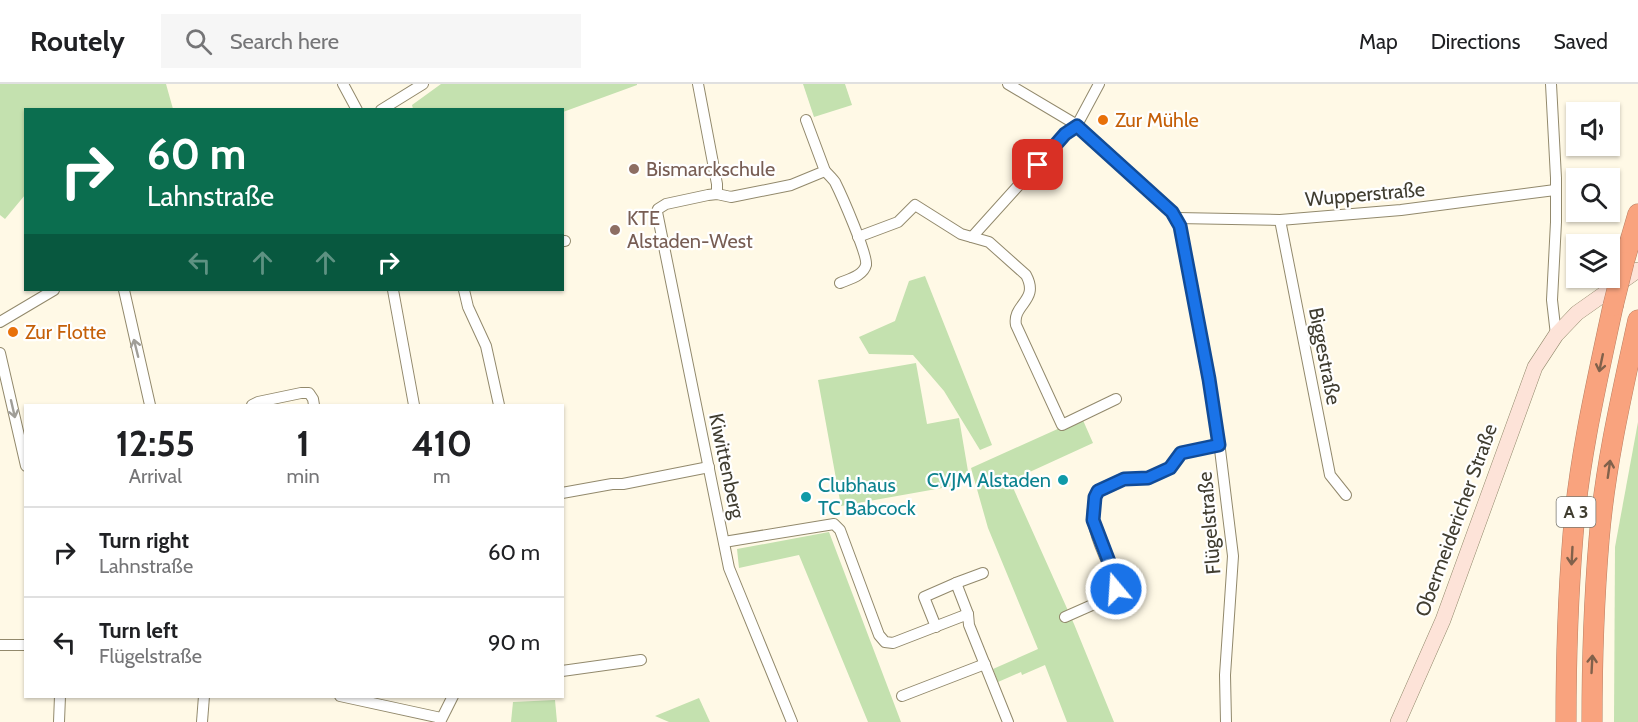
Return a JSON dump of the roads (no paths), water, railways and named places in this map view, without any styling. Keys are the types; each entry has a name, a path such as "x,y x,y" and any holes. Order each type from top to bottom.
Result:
{"highway":[{"name":"A 3","path":"1566,722 1566,669 1573,533 1590,411 1613,306 1631,266 1638,214"},
{"name":"A 3","path":"1592,722 1592,673 1599,538 1614,429 1638,320"}],"main road":[{"name":"Obermeidericher Straße","path":"1398,722 1448,609 1535,367 1556,335 1577,312 1631,266"}],"street":[{"path":"343,84 356,108"},
{"path":"384,108 423,84"},
{"path":"698,84 717,194 731,197 791,185 825,171"},
{"path":"1008,84 1077,126 1177,218"},
{"path":"972,237 1065,134 1077,126 1100,84"},
{"path":"1551,84 1556,178 1552,300 1556,335"},
{"path":"806,120 825,171 834,179 866,260 865,269 858,275 840,283"},
{"name":"Wupperstraße","path":"1177,218 1280,220 1401,210 1555,190"},
{"name":"Kiwittenberg","path":"717,194 666,204 658,209 658,216 732,578 792,722"},
{"path":"858,237 898,222 915,205 961,234 989,242 1029,280 1028,300 1018,311 1016,325 1062,425 1116,399"},
{"name":"Flügelstraße","path":"1177,218 1219,445 1233,562 1225,675 1226,722"},
{"name":"Biggestraße","path":"1280,220 1330,475 1346,495"},
{"path":"0,322 52,291"},
{"path":"124,291 150,404"},
{"path":"393,291 414,404"},
{"path":"464,291 468,307 486,345 499,404"},
{"path":"0,353 24,457"},
{"path":"254,404 309,393 314,404"},
{"path":"1065,617 1108,598 1116,589 1116,580 1093,520 1093,503 1098,491 1124,479 1148,478 1170,468 1181,453 1219,445"},
{"path":"564,493 709,467"},
{"path":"724,542 834,524 840,530 855,576 881,639 889,643 968,614"},
{"path":"936,627 924,597 983,573"},
{"path":"956,583 968,614 969,625 1008,722"},
{"path":"0,645 24,645"},
{"path":"564,671 641,660"},
{"path":"903,696 985,663"},
{"path":"59,722 60,698"},
{"path":"202,722 204,698"},
{"path":"348,698 440,720 452,698"}],"place":[{"name":"Zur Mühle","path":"1103,120"},
{"name":"Bismarckschule","path":"634,169"},
{"name":"KTE Alstaden-West","path":"615,230"},
{"name":"Zur Flotte","path":"13,332"},
{"name":"CVJM Alstaden","path":"1063,480"},
{"name":"Clubhaus TC Babcock","path":"806,497"}]}
